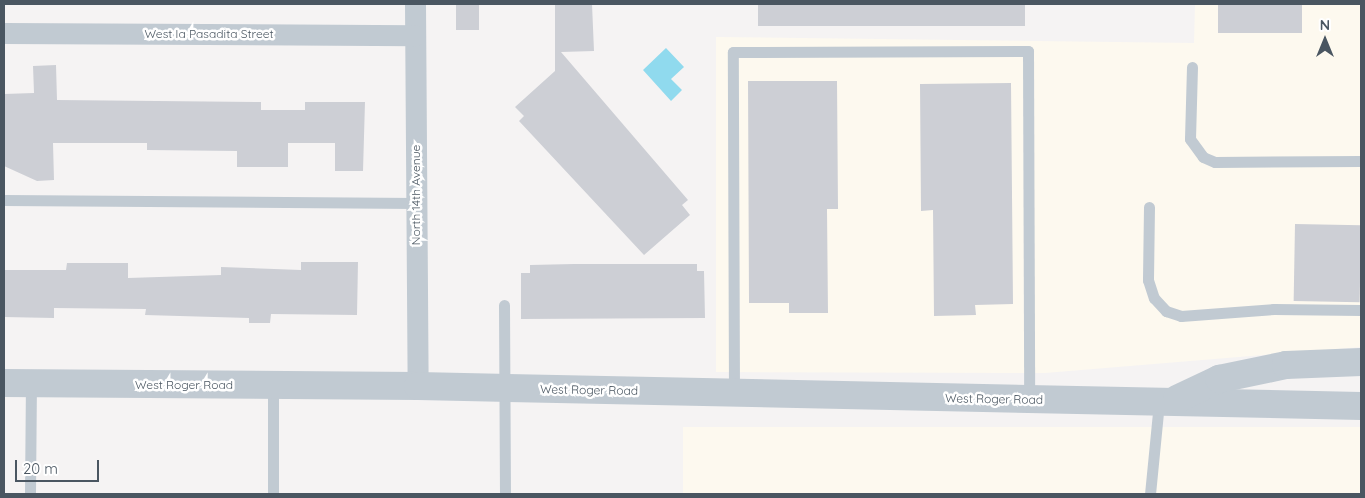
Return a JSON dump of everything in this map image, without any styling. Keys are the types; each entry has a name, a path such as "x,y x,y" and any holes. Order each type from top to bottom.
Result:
{"street":[{"name":"North 14th Avenue","path":"415,4 418,386"},
{"name":"West la Pasadita Street","path":"4,33 415,35"},
{"name":"West Roger Road","path":"1166,401 1218,378 1286,365 1361,362"},
{"name":"West Roger Road","path":"4,383 418,386 1361,406"}],"lane":[{"path":"734,393 733,52 1028,51 1029,400"},
{"path":"1192,68 1190,139 1203,157 1215,162 1361,161"},
{"path":"4,200 416,203"},
{"path":"1149,207 1148,280 1154,298 1166,310 1181,316 1274,309 1361,310"},
{"path":"504,305 505,494"},
{"path":"30,494 31,384"},
{"path":"273,386 273,494"},
{"path":"1150,494 1166,401"}],"shaded area":[{"path":"1195,4 1361,4 1361,347 1045,373 716,372 716,37 1194,43"},
{"path":"683,427 1361,427 1361,494 683,494"}],"water":[{"path":"666,48 684,67 671,79 682,90 671,101 643,70"}],"building":[{"path":"456,4 479,4 479,30 456,30"},
{"path":"555,4 592,4 594,51 561,52 688,200 682,205 690,215 644,255 519,121 524,116 515,107 555,71"},
{"path":"758,4 1025,4 1025,26 758,26"},
{"path":"1218,4 1302,4 1302,33 1218,33"},
{"path":"56,65 57,100 261,102 261,110 305,110 305,102 365,102 363,171 335,171 335,143 288,143 288,167 237,167 237,151 147,150 147,143 53,143 54,180 37,181 4,166 4,94 34,93 33,66"},
{"path":"748,81 837,81 838,209 827,209 828,313 789,313 789,303 749,303"},
{"path":"1011,83 1013,304 975,305 976,315 934,316 933,210 921,211 920,84"},
{"path":"1295,224 1361,225 1360,302 1294,301"},
{"path":"301,262 358,262 357,315 271,314 270,323 249,323 249,318 145,315 146,309 54,308 54,318 4,317 4,270 66,270 67,263 128,263 128,278 221,275 221,267 301,270"},
{"path":"697,264 697,271 704,271 705,318 521,319 521,273 530,273 530,265"}]}
